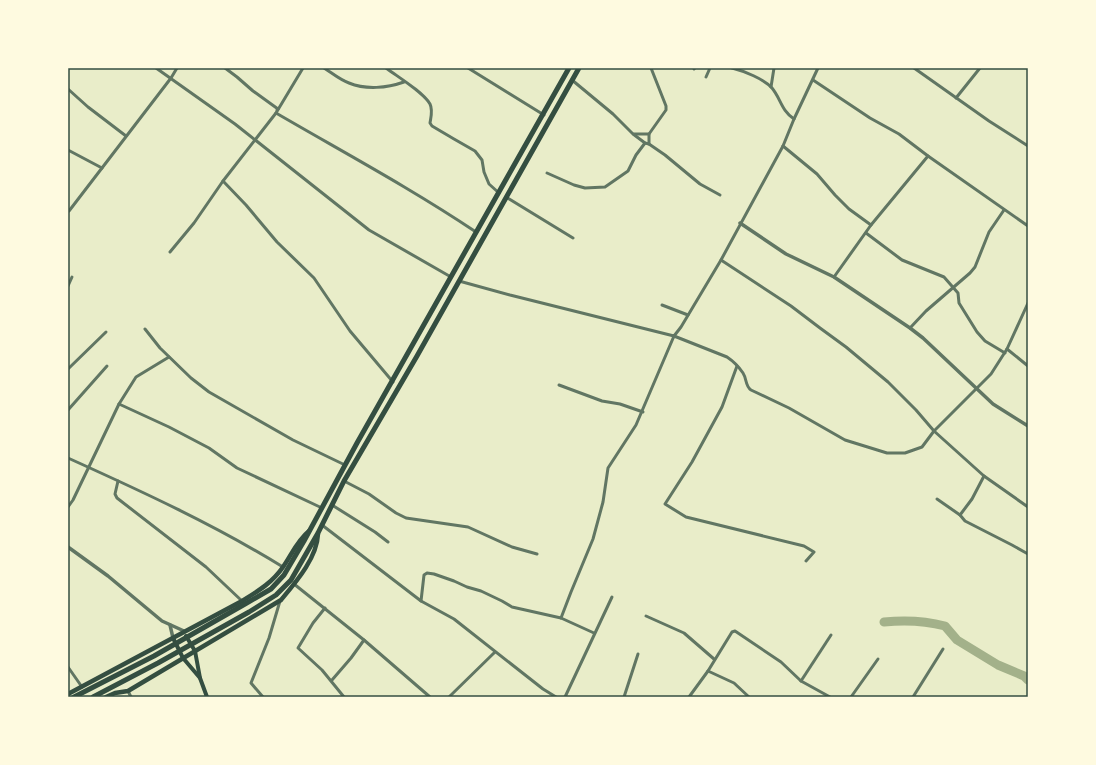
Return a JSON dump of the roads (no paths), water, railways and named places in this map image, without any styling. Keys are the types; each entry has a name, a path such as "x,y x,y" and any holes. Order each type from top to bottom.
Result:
{"highway":[{"path":"74,697 154,656 271,589 284,575 476,232 544,115 569,68"},
{"path":"93,697 158,663 276,595 291,580 318,533 344,481 402,384 579,68"}],"main road":[{"path":"68,694 242,601 267,586 283,566 302,537 310,530"},
{"path":"106,697 115,693 128,691 281,600 294,584 308,562 318,543 318,533"},
{"path":"184,632 195,651 200,678 208,697"},
{"path":"173,638 183,658 200,678"}],"street":[{"path":"156,68 235,124 369,230 452,277"},
{"path":"69,211 171,78 177,68"},
{"path":"225,68 237,77 252,92 277,111 387,176 476,232"},
{"path":"170,252 194,223 223,181 277,111 304,68"},
{"path":"324,68 331,70 349,83 380,88 404,82"},
{"path":"386,68 416,90 430,105 432,114 430,123 432,126 475,151 482,160 484,172 489,184 499,193"},
{"path":"468,68 544,115"},
{"path":"649,144 649,134 666,110 666,106 651,68"},
{"path":"706,77 710,68"},
{"path":"732,68 749,73 771,87 786,114 794,119"},
{"path":"771,87 774,68"},
{"path":"561,618 593,539 603,502 608,468 643,412 674,336 688,316 721,260 783,146 818,68"},
{"path":"914,68 989,121 1028,146"},
{"path":"956,98 980,68"},
{"path":"572,80 633,134 665,155 700,184 720,195"},
{"path":"813,80 870,118 899,134 1028,226"},
{"path":"68,89 88,107 126,136"},
{"path":"633,134 649,134"},
{"path":"547,174 585,188 605,188 628,171 645,142"},
{"path":"783,146 817,174 835,196 849,209 871,225"},
{"path":"68,150 102,168"},
{"path":"834,277 871,225 928,156"},
{"path":"223,181 246,205 277,242 314,278 350,331 393,382"},
{"path":"506,197 573,238"},
{"path":"910,328 926,311 975,267 989,232 1004,210"},
{"path":"740,223 786,254 834,277 910,328 923,338 993,404 1028,426"},
{"path":"866,233 902,260 944,277 958,293 959,303 977,332 985,341 1005,353"},
{"path":"721,260 791,306 846,347 888,382 916,410 934,431 984,476 1028,507"},
{"path":"68,286 72,277"},
{"path":"459,281 674,336 727,357 744,374 748,388 789,408 845,440 887,453 905,454 922,447 934,431 976,387 991,374 1005,353 1027,311 1028,303"},
{"path":"662,305 688,316"},
{"path":"146,329 160,348 191,378 209,392 293,440 346,465"},
{"path":"68,369 106,332"},
{"path":"1007,348 1028,366"},
{"path":"68,507 73,500 87,467 119,404 136,378 170,357"},
{"path":"68,410 107,366"},
{"path":"737,366 722,407 692,462 665,504 686,517 804,546 814,552 806,561"},
{"path":"559,385 602,401 620,404 643,412"},
{"path":"119,404 170,427 209,448 237,468 322,508"},
{"path":"68,458 238,540 283,566"},
{"path":"960,515 972,499 984,476"},
{"path":"118,481 115,494 117,498 206,567 242,601"},
{"path":"344,481 368,494 396,514 406,518 468,527 512,547 537,554"},
{"path":"937,499 965,520 1028,554"},
{"path":"332,505 388,542"},
{"path":"322,525 421,601 454,620 556,697"},
{"path":"68,547 108,576 162,621 184,632"},
{"path":"421,601 424,575 427,573 434,574 481,591 512,607 561,618 594,633"},
{"path":"294,584 364,640 430,697"},
{"path":"564,697 576,676 594,633 612,597"},
{"path":"263,697 251,683 269,638 281,600"},
{"path":"325,608 313,623 298,648 332,680 344,697"},
{"path":"646,616 684,632 714,659"},
{"path":"170,625 173,638"},
{"path":"689,697 708,671 732,632 737,631 781,662 801,680 830,697"},
{"path":"801,680 831,635"},
{"path":"332,680 364,640"},
{"path":"913,697 943,649"},
{"path":"449,697 495,652"},
{"path":"624,697 638,654"},
{"path":"851,697 878,659"},
{"path":"68,667 82,687"},
{"path":"708,671 734,684 749,697"},
{"path":"128,691 131,697"}],"waterway":[{"path":"884,622 915,621 945,626 957,640 998,665 1024,676 1028,680"}]}
